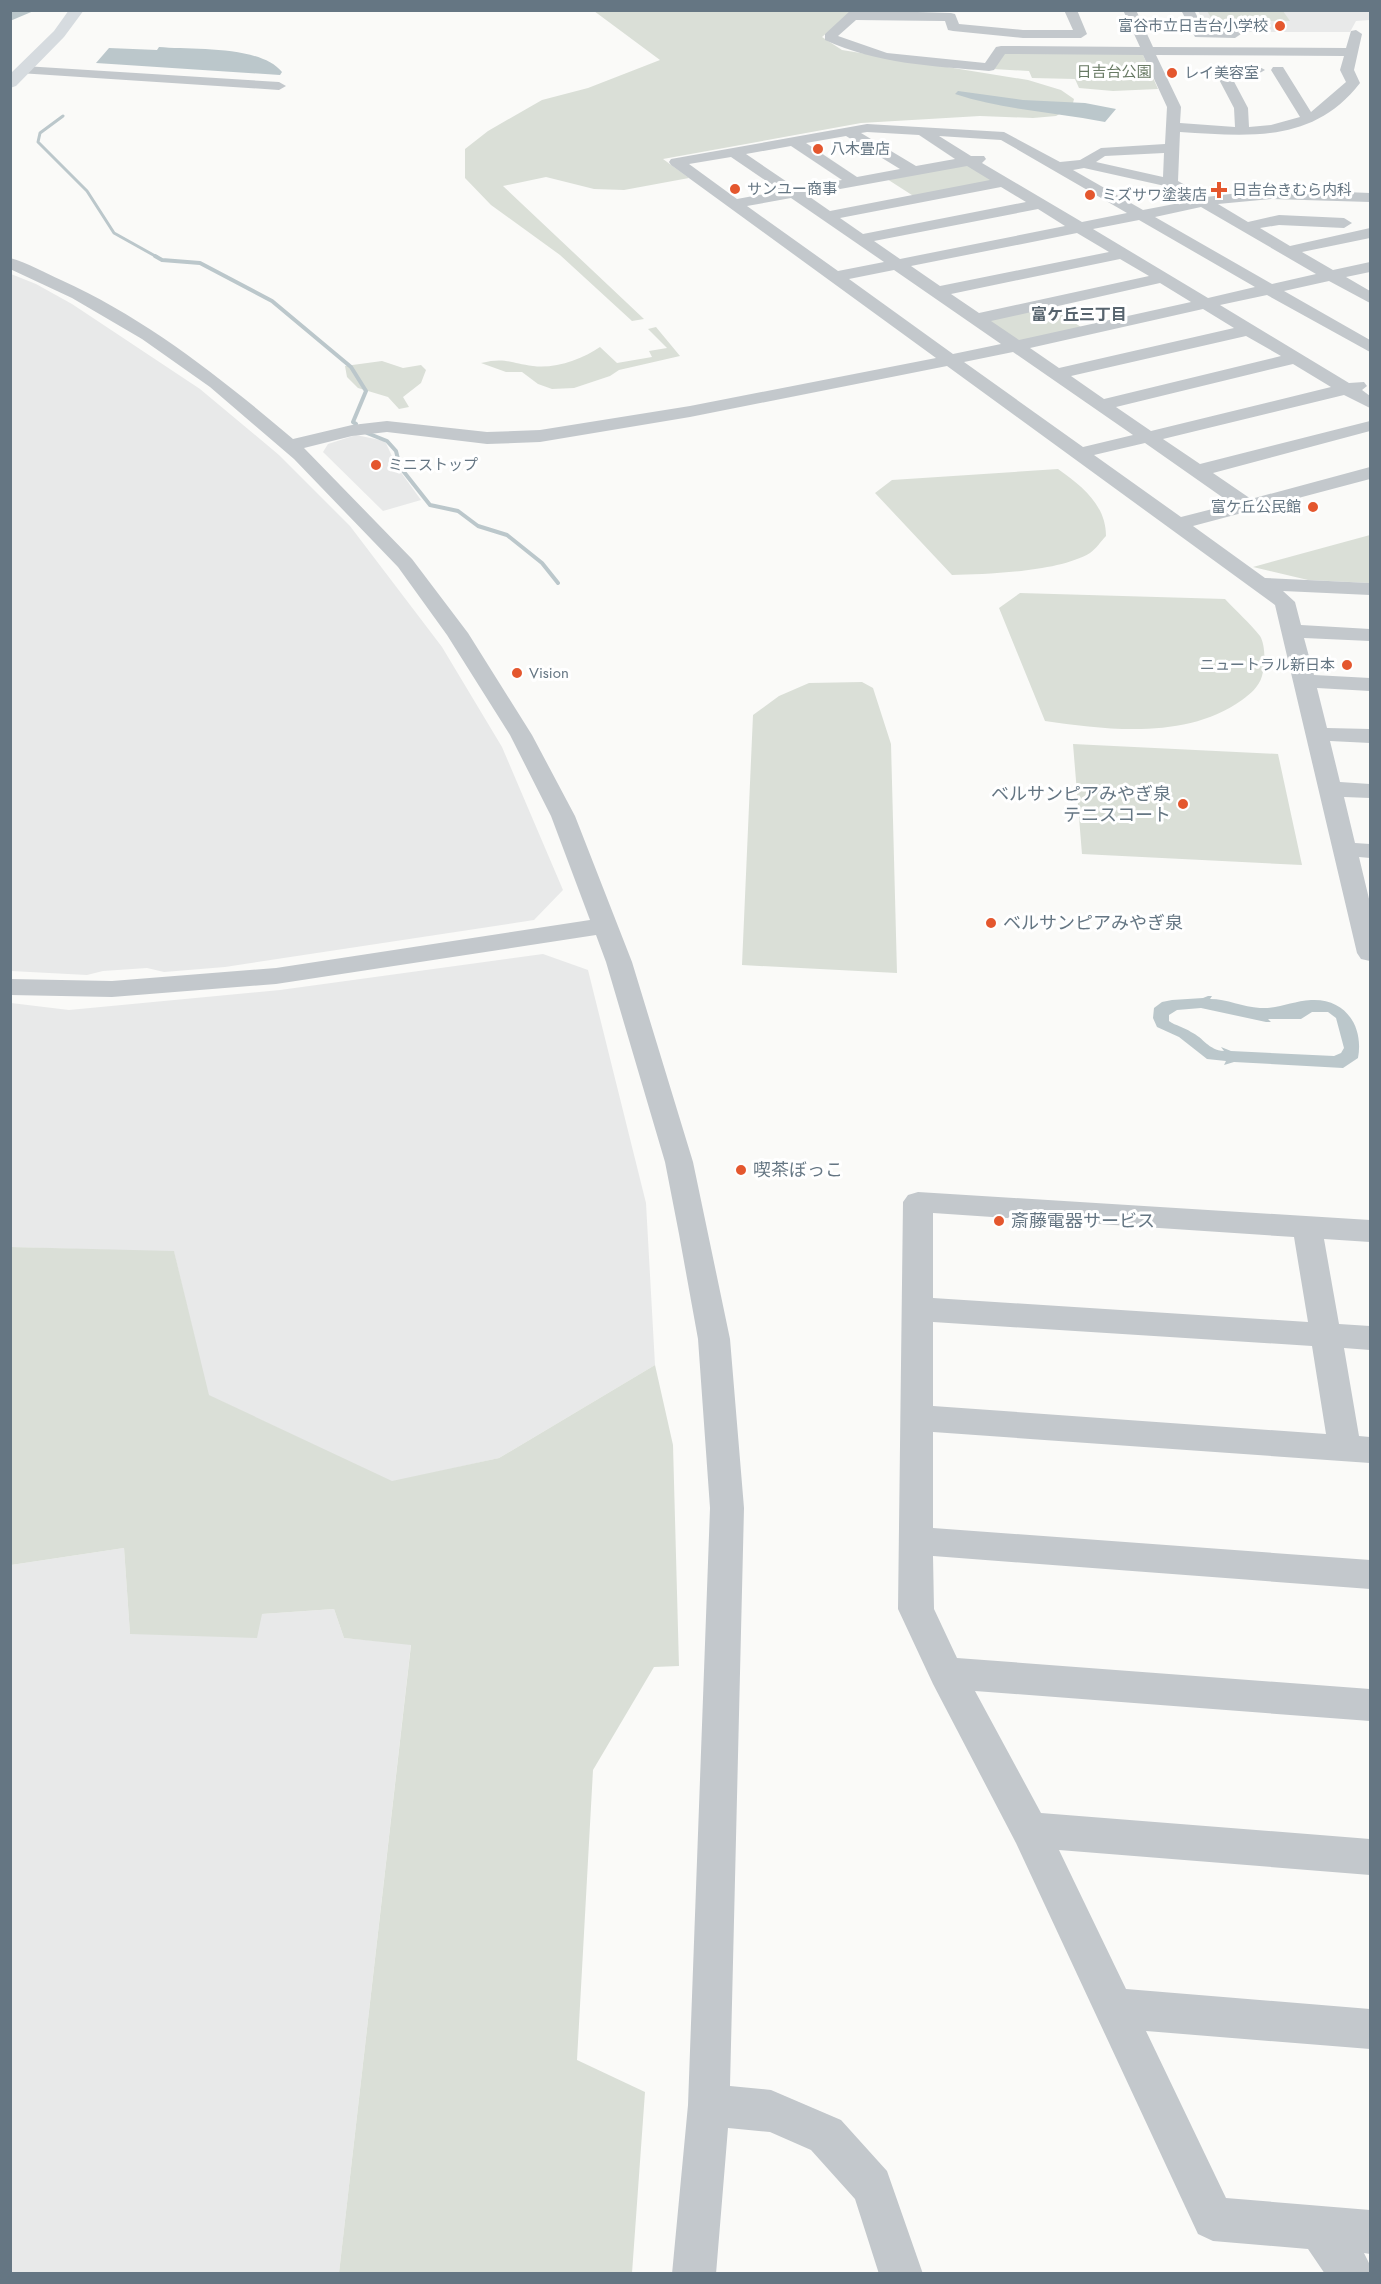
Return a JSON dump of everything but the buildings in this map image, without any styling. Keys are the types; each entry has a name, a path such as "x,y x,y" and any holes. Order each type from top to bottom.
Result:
{"main road":[{"path":"10,83 17,70 65,10"},
{"path":"17,70 59,34 77,10"}],"street":[{"path":"1129,10 1174,107 1170,183"},
{"path":"1187,10 1200,34 1245,34"},
{"path":"984,17 892,22 856,14 830,37 850,48 874,54 989,67 995,49 1353,52"},
{"path":"951,17 953,27 1023,34 1081,34 1068,15"},
{"path":"1174,127 1242,131 1282,129 1309,120 1335,104 1353,83 1341,70 1353,52 1356,34 1345,34"},
{"path":"17,70 279,86"},
{"path":"1242,131 1241,108 1221,70 1284,70 1309,120"},
{"path":"1371,347 1268,290 1004,136 867,129 676,162 1175,525 1285,602 1294,631 1345,849 1365,912 1371,953"},
{"path":"849,132 914,171"},
{"path":"921,132 1371,403"},
{"path":"793,141 855,182"},
{"path":"1084,164 1101,152 1171,148"},
{"path":"734,204 1028,150"},
{"path":"734,152 1247,506"},
{"path":"1057,167 1084,164 1170,183 1371,298"},
{"path":"828,216 1003,182"},
{"path":"835,277 1251,195 1371,197"},
{"path":"1336,196 1344,223"},
{"path":"861,239 1039,204"},
{"path":"1245,227 1279,220 1344,223 1368,234"},
{"path":"1287,251 1368,234"},
{"path":"938,292 1122,254"},
{"path":"10,263 78,294 148,335 216,384 291,445 405,563 458,633 521,735 557,806 619,962 679,1162 714,1339 727,1508 709,2105 694,2274"},
{"path":"291,445 373,427 394,426 490,438 535,437 777,395 1016,346 1371,267"},
{"path":"976,319 1162,278"},
{"path":"1056,374 1250,330"},
{"path":"1100,405 1296,358"},
{"path":"1077,454 1371,383"},
{"path":"1197,471 1371,426"},
{"path":"1175,525 1371,473"},
{"path":"1262,584 1371,589"},
{"path":"1294,631 1371,634"},
{"path":"1305,681 1371,684"},
{"path":"1317,734 1371,736"},
{"path":"1331,789 1371,791"},
{"path":"1345,849 1371,850"},
{"path":"10,987 112,989 266,977 606,926"},
{"path":"1371,1231 918,1202 916,1609 946,1673 1030,1830 1213,2219 1371,2232"},
{"path":"918,1418 1358,1449 1326,1335 1307,1227"},
{"path":"918,1309 1371,1338"},
{"path":"917,1541 1371,1574"},
{"path":"946,1673 1371,1705"},
{"path":"1030,1830 1371,1857"},
{"path":"1115,2008 1371,2030"},
{"path":"709,2105 771,2111 826,2135 872,2186 901,2274"},
{"path":"1320,2228 1352,2274"}],"shaded area":[{"name":"富谷市立日吉台小学校","path":"1198,11 1370,11 1370,20 1356,21 1350,32 1210,32"},
{"path":"159,47 242,53 272,63 282,72 280,75 96,63 109,48 157,50"},
{"path":"958,91 1023,100 1085,103 1116,109 1105,122 992,104 955,94"},
{"path":"11,274 36,284 72,304 200,389 279,455 350,526 442,647 502,747 563,890 534,920 225,967 164,972 147,968 103,971 87,975 11,971"},
{"path":"356,435 385,441 397,467 421,500 383,511 323,452 328,444"},
{"path":"543,954 588,970 646,1203 655,1365 499,1458 392,1482 208,1395 174,1252 11,1247 11,1003 69,1010 280,990"},
{"path":"1212,996 1210,999 1260,1008 1311,1000 1334,1004 1350,1016 1355,1025 1359,1046 1358,1058 1343,1068 1234,1062 1224,1065 1226,1061 1207,1059 1179,1037 1157,1027 1153,1018 1154,1008 1162,1002","holes":["1201,1008 1271,1022 1268,1019 1301,1019 1312,1012 1328,1012 1336,1018 1344,1048 1341,1053 1334,1056 1231,1051 1221,1047 1224,1051 1210,1046 1195,1034 1169,1021 1169,1015 1177,1010"]},
{"path":"124,1548 130,1634 262,1614 334,1609 344,1638 411,1644 339,2273 11,2274 11,1565"}],"green space":[{"path":"594,11 852,11 822,37 842,50 1028,80 1061,90 1074,99 1072,107 1056,116 1033,118 980,116 861,123 663,159 689,178 624,190 594,189 546,177 503,186 644,319 632,321 560,255 491,205 465,178 465,149 488,131 542,100 588,88 660,60"},
{"path":"1207,11 1283,11 1290,21 1213,21"},
{"name":"日吉台公園","path":"1003,53 1136,53 1143,55 1158,89 1113,91 1079,88 1075,79 1032,78 1029,71 993,69"},
{"path":"965,164 996,180 915,197 887,179"},
{"path":"1049,306 1084,329 1019,341 986,321"},
{"path":"656,327 680,356 619,370 610,376 574,388 552,389 538,384 522,372 506,372 481,363 502,361 541,367 550,366 577,359 600,347 617,363 652,357 649,351 667,348 648,329"},
{"path":"382,361 403,368 421,365 426,370 421,383 403,397 409,407 399,409 388,397 358,388 347,377 345,366"},
{"path":"1058,469 1091,497 1102,515 1106,536 1090,553 1076,559 1023,571 952,575 875,493 892,480"},
{"path":"1370,535 1370,583 1308,580 1253,567"},
{"path":"1020,593 1225,599 1260,636 1264,656 1262,676 1259,684 1251,693 1220,713 1172,727 1120,729 1045,721 999,608"},
{"path":"862,682 873,688 891,744 897,973 742,965 753,715 779,696 809,683"},
{"name":"ベルサンピアみやぎ泉 テニスコート","path":"1073,744 1278,754 1302,865 1082,854"},
{"path":"11,1247 174,1251 209,1395 392,1481 499,1458 655,1365 673,1445 679,1666 654,1667 593,1770 577,2060 645,2092 632,2273 339,2273 411,1645 344,1638 334,1609 262,1614 257,1638 130,1634 124,1548 11,1565"}],"waterway":[{"path":"10,16 28,10"},
{"path":"63,116 40,133 38,142 87,191 114,233 157,257"},
{"path":"155,256 162,260 200,263 272,301 351,367 366,391 353,422 356,424"},
{"path":"367,433 387,441 396,451 400,467 430,505 458,511 478,526 507,535 542,563 558,583"}],"place":[{"name":"富谷市立日吉台小学校","path":"1280,26"},
{"name":"レイ美容室","path":"1172,73"},
{"name":"八木畳店","path":"818,149"},
{"name":"サンユー商事","path":"735,189"},
{"name":"日吉台きむら内科","path":"1219,190"},
{"name":"ミズサワ塗装店","path":"1090,195"},
{"name":"ミニストップ","path":"376,465"},
{"name":"富ケ丘公民館","path":"1313,507"},
{"name":"ニュートラル新日本","path":"1347,665"},
{"name":"Vision","path":"517,673"},
{"name":"ベルサンピアみやぎ泉 テニスコート","path":"1183,804"},
{"name":"ベルサンピアみやぎ泉","path":"991,923"},
{"name":"喫茶ぼっこ","path":"741,1170"},
{"name":"斎藤電器サービス","path":"999,1221"}],"district":[{"name":"富ケ丘三丁目","path":"1079,314"}]}
